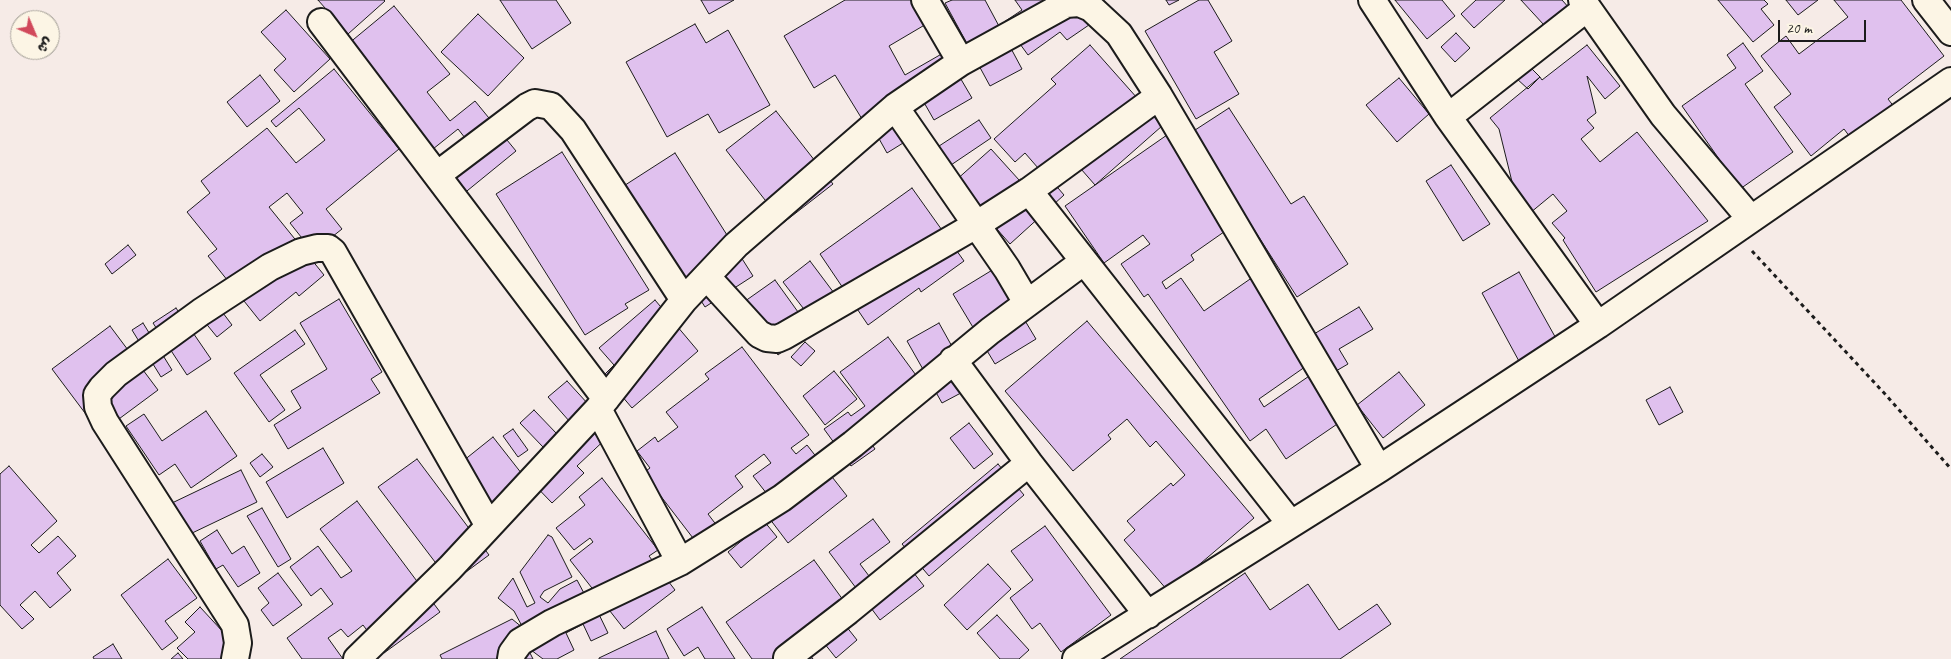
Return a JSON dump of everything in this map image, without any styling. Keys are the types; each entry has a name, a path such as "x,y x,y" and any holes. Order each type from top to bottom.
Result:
{"street":[{"path":"926,0 961,62"},
{"path":"1372,0 1448,117 1598,325"},
{"path":"1926,0 1951,32"},
{"path":"357,659 489,526 602,404 684,300 708,277 736,245 895,107 961,62 1066,4 1079,3 1103,10 1159,96 1379,469"},
{"path":"1448,117 1585,4 1741,224"},
{"path":"321,22 437,175 602,404 680,562"},
{"path":"1076,659 1290,523 1379,469 1598,325 1951,80"},
{"path":"708,277 759,334 777,339 976,225 1029,191 1159,96"},
{"path":"437,175 527,107 535,103 551,106 573,130 684,300"},
{"path":"895,107 1027,303"},
{"path":"1029,191 1290,523"},
{"path":"235,659 238,643 235,625 105,422 98,407 97,395 116,374 201,312 270,267 301,252 317,248 328,248 333,252 489,526"},
{"path":"511,659 512,653 520,642 552,623 680,562 782,498 953,360 1083,262"},
{"path":"953,360 1029,463 1148,615"},
{"path":"786,658 848,611 1029,463"}],"path":[{"path":"1741,224 1951,469"}],"building":[{"path":"318,0 384,0 385,1 348,34"},
{"path":"500,0 556,0 571,23 532,49"},
{"path":"701,0 734,0 709,14"},
{"path":"845,0 914,0 928,23 889,46 905,75 945,52 972,98 934,120 922,99 910,106 924,130 887,153 868,119 862,119 835,75 814,88 784,36"},
{"path":"952,0 985,0 1022,69 990,86 945,3"},
{"path":"1015,0 1095,0 1105,14 1067,40 1060,32 1028,55 1004,22 1022,10"},
{"path":"1166,0 1179,0 1169,5"},
{"path":"1199,0 1208,0 1232,41 1214,52 1239,94 1196,119 1145,31"},
{"path":"1395,0 1442,0 1455,16 1427,39"},
{"path":"1476,0 1505,0 1474,28 1461,14"},
{"path":"1521,0 1562,0 1570,9 1544,25"},
{"path":"1718,0 1764,0 1768,4 1761,9 1774,25 1753,42"},
{"path":"1786,0 1818,0 1798,15"},
{"path":"1834,0 1901,0 1944,56 1888,99 1895,108 1853,141 1844,129 1811,156 1774,107 1791,94 1761,56 1786,36 1799,54 1848,17"},
{"path":"394,6 450,74 427,92 450,121 475,101 516,151 462,195 440,167 469,143 458,129 433,149 348,44"},
{"path":"286,10 330,59 294,92 274,70 286,59 261,32"},
{"path":"478,14 524,58 488,96 441,52"},
{"path":"695,24 706,43 728,30 770,105 719,133 708,114 667,137 626,62"},
{"path":"1456,33 1470,48 1455,62 1441,47"},
{"path":"1743,43 1763,71 1745,84 1793,152 1740,189 1682,106 1736,68 1727,55"},
{"path":"1090,45 1162,126 1095,185 1074,161 1052,181 1064,195 1010,244 955,181 991,149 1029,191 1045,176 1025,153 1015,162 994,139 1056,84 1051,79"},
{"path":"1587,45 1620,86 1605,99 1587,76 1596,113 1587,120 1594,128 1581,139 1600,162 1637,132 1708,221 1596,292 1563,240 1565,238 1552,223 1567,211 1553,194 1530,213 1515,194 1499,129 1490,118 1540,77 1542,80"},
{"path":"1528,65 1540,77 1528,89 1516,78"},
{"path":"334,69 399,149 326,209 342,229 313,252 290,223 303,213 287,193 269,207 324,275 299,296 296,292 260,321 208,256 217,249 187,212 210,193 201,181 267,128 296,163 325,140 299,108 276,127 271,121"},
{"path":"260,75 280,101 247,127 227,102"},
{"path":"1399,78 1429,114 1397,142 1366,105"},
{"path":"1229,108 1291,204 1304,196 1348,264 1297,297 1192,132"},
{"path":"776,111 833,184 783,223 726,150"},
{"path":"979,120 991,138 948,167 936,148"},
{"path":"1167,135 1231,227 1191,255 1194,260 1162,282 1166,289 1181,278 1204,311 1253,277 1312,362 1259,399 1264,407 1315,372 1346,418 1286,459 1266,429 1250,441 1148,294 1144,297 1121,264 1150,244 1143,235 1104,263 1065,206"},
{"path":"562,152 649,290 625,304 628,308 585,335 496,194"},
{"path":"675,153 753,276 705,307 691,285 684,290 619,189"},
{"path":"1451,165 1490,224 1463,241 1426,181"},
{"path":"912,188 964,261 921,292 919,288 868,325 820,254"},
{"path":"128,245 136,255 112,274 105,264"},
{"path":"810,261 837,297 810,317 783,282"},
{"path":"994,269 1036,339 995,364 953,294"},
{"path":"1519,272 1558,342 1520,363 1482,293"},
{"path":"775,280 811,330 778,355 741,304"},
{"path":"211,297 232,325 217,337 195,310"},
{"path":"339,299 382,372 371,379 380,393 288,449 274,425 301,408 291,391 327,369 300,323"},
{"path":"655,300 698,351 632,408 604,375 614,365 599,348"},
{"path":"1359,307 1373,329 1339,349 1348,364 1336,371 1314,334"},
{"path":"176,308 211,359 187,375 153,323"},
{"path":"1087,321 1254,518 1168,591 1124,540 1135,530 1127,521 1171,483 1173,486 1185,475 1156,441 1150,447 1127,419 1108,435 1111,439 1073,471 1005,391"},
{"path":"143,323 172,370 161,377 132,330"},
{"path":"939,323 974,386 942,403 907,341"},
{"path":"110,326 158,390 100,433 52,369"},
{"path":"295,330 305,344 260,375 285,410 269,422 234,373"},
{"path":"888,337 932,397 886,431 867,437 875,449 851,466 824,429 848,412 851,416 865,406 840,372"},
{"path":"805,342 815,351 801,366 791,357"},
{"path":"742,347 809,435 791,448 796,454 807,445 847,496 788,543 757,502 767,494 753,476 771,463 764,454 735,476 743,487 708,514 727,539 706,555 643,473 650,468 637,451 655,437 658,442 678,427 666,412 709,379 705,374"},
{"path":"834,371 857,399 825,425 803,396"},
{"path":"1399,372 1425,405 1383,438 1357,405"},
{"path":"567,381 589,405 570,422 548,397"},
{"path":"1670,387 1683,412 1659,425 1646,400"},
{"path":"534,410 557,434 543,447 520,423"},
{"path":"206,411 237,456 191,488 175,464 159,475 126,426 144,414 162,441"},
{"path":"591,412 612,433 577,466 584,473 552,503 525,475"},
{"path":"969,423 993,454 974,469 950,438"},
{"path":"513,429 528,450 518,457 503,436"},
{"path":"493,437 522,474 513,481 530,502 504,523 458,465"},
{"path":"323,448 344,483 287,518 266,482"},
{"path":"262,454 273,467 260,477 250,463"},
{"path":"417,459 489,555 451,583 378,487"},
{"path":"998,464 1024,495 929,576 902,544"},
{"path":"9,466 57,521 31,545 39,553 58,536 76,556 57,573 71,590 50,608 35,591 20,605 34,619 22,629 0,605 0,474"},
{"path":"241,470 257,502 188,535 172,503"},
{"path":"602,478 658,550 649,556 675,590 624,629 570,560 593,542 590,538 574,550 556,528 585,505 579,497"},
{"path":"357,501 440,612 384,653 363,625 348,637 341,629 328,638 343,659 302,659 287,638 333,604 321,588 311,596 290,567 318,546 341,578 352,571 320,529"},
{"path":"262,508 291,559 278,567 247,516"},
{"path":"759,515 777,537 741,568 728,552 751,533"},
{"path":"873,519 890,542 860,564 869,576 899,554 924,586 880,620 829,552"},
{"path":"1045,526 1111,615 1061,652 1040,623 1032,629 1010,598 1033,580 1011,551"},
{"path":"217,530 232,554 244,546 260,573 238,587 223,565 216,569 200,541"},
{"path":"548,535 552,537 572,577 544,591 540,597 548,603 560,589 577,580 586,597 593,602 608,633 591,641 583,624 566,633 574,650 557,659 543,659 527,647 533,659 442,659 440,655 512,619 523,628 514,611 498,598 513,578 527,607 535,603 520,572"},
{"path":"168,559 197,598 165,621 178,638 162,650 121,595"},
{"path":"814,560 846,604 798,638 813,659 752,659 726,622"},
{"path":"988,564 1011,589 967,630 944,605"},
{"path":"278,573 302,605 273,626 261,610 269,603 258,588"},
{"path":"1245,573 1270,610 1308,584 1339,630 1377,604 1391,624 1340,659 1120,659"},
{"path":"200,607 248,659 188,659 177,648 195,632 185,622"},
{"path":"702,607 735,659 705,659 698,647 684,656 667,629"},
{"path":"997,615 1029,650 1019,659 1000,659 977,633"},
{"path":"842,621 857,640 836,658 820,638"},
{"path":"656,631 669,659 599,659 599,658"},
{"path":"113,644 122,659 94,659 93,657"},
{"path":"178,653 183,659 171,659"}]}
